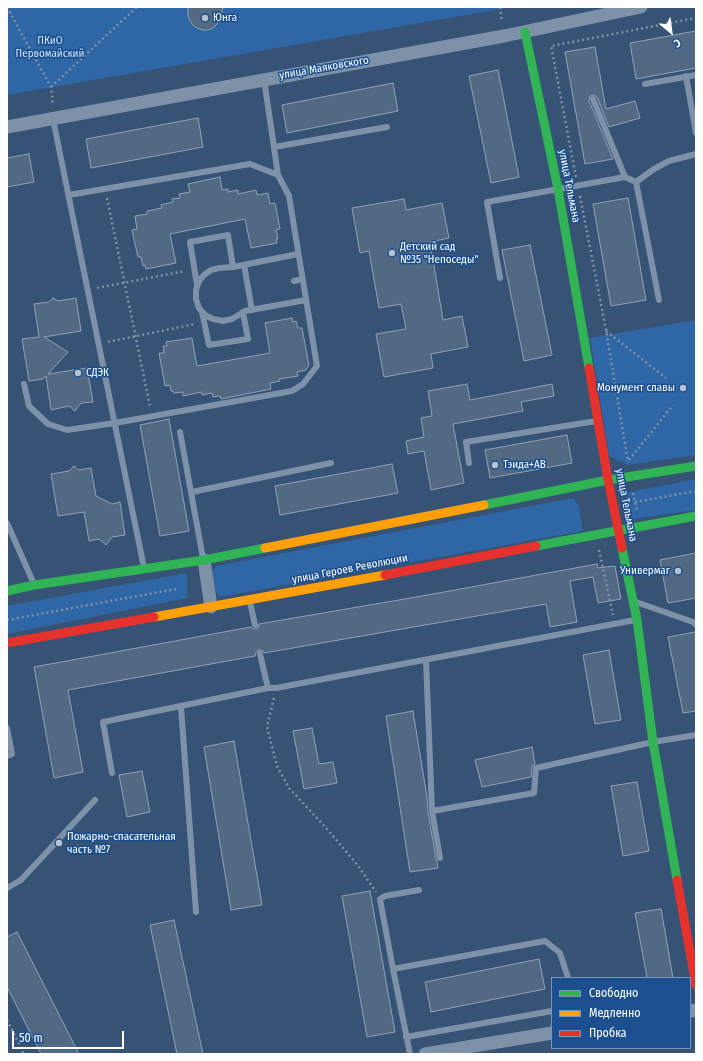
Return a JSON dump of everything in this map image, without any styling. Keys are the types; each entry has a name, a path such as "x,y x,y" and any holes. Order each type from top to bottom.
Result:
{"street":[{"name":"улица Маяковского","path":"7,127 525,32 640,7"},
{"name":"улица Тельмана","path":"525,32 558,189 608,480 637,620 653,742 696,985"},
{"path":"7,591 34,585 204,560 608,480 696,466"},
{"name":"улица Героев Революции","path":"7,643 250,600 696,516"},
{"path":"204,560 211,606"},
{"path":"429,1054 551,1033"}],"lane":[{"path":"645,84 696,75"},
{"path":"686,76 696,133"},
{"path":"24,384 29,406 48,424 67,430 115,423 292,391 303,384 317,366 289,196 278,174 264,79"},
{"path":"594,99 625,177"},
{"path":"53,119 144,569"},
{"path":"274,147 387,127"},
{"path":"636,182 654,169 669,161 696,154"},
{"path":"69,195 250,164 278,174"},
{"path":"500,278 487,202 625,177 636,182"},
{"path":"636,182 658,300"},
{"path":"234,267 228,235 190,242 197,285 196,299 199,308 205,315 213,319 232,319 245,311 306,300"},
{"path":"197,285 204,275 211,270 234,267 298,254"},
{"path":"244,265 252,310"},
{"path":"294,281 302,279"},
{"path":"202,311 209,345 248,339 243,312"},
{"path":"469,462 466,442 598,421"},
{"path":"180,432 204,560"},
{"path":"192,492 331,463"},
{"path":"7,524 34,585"},
{"path":"250,600 255,625"},
{"path":"633,601 693,622 696,625"},
{"path":"112,773 103,722 268,688 276,688 637,620"},
{"path":"260,654 268,688"},
{"path":"426,660 432,811 440,858"},
{"path":"181,707 196,912"},
{"path":"7,728 12,754 7,756"},
{"path":"432,811 534,793 536,768 653,742 696,735"},
{"path":"7,888 21,880 95,800"},
{"path":"410,1054 380,899 385,896 419,890"},
{"path":"393,969 545,941 560,953 568,977"},
{"path":"406,1037 551,1011"}],"path":[{"path":"7,7 51,87 53,119"},
{"path":"51,87 136,7"},
{"path":"673,405 628,462 606,330 551,46 696,18"},
{"path":"105,189 152,416"},
{"path":"93,288 188,271"},
{"path":"106,343 198,323"},
{"path":"606,330 666,378"},
{"path":"630,477 639,526"},
{"path":"635,502 696,491"},
{"path":"7,620 176,589"},
{"path":"276,688 267,727 277,766 289,788 328,830 359,867 380,899"},
{"path":"7,1020 24,1054"}],"green space":[{"name":"ПКиО Первомайский","path":"7,7 512,7 7,95"},
{"path":"696,320 696,455 628,465 609,456 590,338"},
{"path":"696,479 696,510 634,519 628,512 625,505 626,496 630,492"},
{"path":"574,498 579,507 583,531 220,597 213,588 212,573 216,566"},
{"path":"187,573 187,598 7,634 7,606"}],"building":[{"name":"Юнга","path":"188,7 223,7 220,20 217,24 213,28 203,30 197,28 190,21 188,16"},
{"path":"696,31 696,68 636,79 630,43"},
{"path":"595,47 606,109 635,101 640,118 609,127 597,97 594,95 590,96 589,101 613,159 585,164 565,52"},
{"path":"498,70 519,177 491,183 469,76"},
{"path":"393,83 398,111 287,133 282,105"},
{"path":"198,118 203,147 91,168 86,139"},
{"path":"29,154 34,182 7,187 7,158"},
{"path":"220,177 222,190 228,189 228,192 238,190 238,194 256,190 257,195 268,193 270,204 275,203 280,229 276,230 278,239 276,239 277,243 251,248 245,219 170,234 176,263 146,269 145,265 143,266 141,257 138,257 132,230 137,229 135,216 147,214 147,211 162,208 161,205 173,202 172,199 180,198 179,194 190,192 188,184"},
{"path":"628,198 646,300 611,306 593,204"},
{"path":"404,199 406,210 442,203 449,238 430,242 443,320 462,316 468,347 431,354 433,368 384,377 376,334 406,329 401,304 379,308 369,251 360,253 352,208"},
{"path":"530,245 552,355 524,361 502,250"},
{"path":"53,298 58,301 76,298 81,331 44,337 68,352 48,374 87,368 93,402 81,403 75,411 69,406 51,410 46,376 43,379 29,381 22,339 39,337 34,304 49,302"},
{"path":"292,318 293,322 296,321 298,328 302,328 309,365 306,370 297,372 298,376 279,379 280,381 270,383 271,389 221,399 220,396 213,397 212,393 202,395 202,392 183,396 183,392 174,393 171,391 170,385 165,386 159,353 164,353 163,346 167,346 166,342 192,338 197,366 270,353 265,323"},
{"path":"467,384 470,400 552,384 554,396 521,402 523,411 453,424 464,483 431,490 424,451 408,454 406,441 424,437 421,418 432,416 428,391"},
{"path":"169,419 189,531 160,536 140,425"},
{"path":"567,435 572,463 490,478 485,450"},
{"path":"392,464 398,493 280,515 275,486"},
{"path":"74,466 79,470 91,468 96,496 112,504 120,502 125,535 112,537 106,545 99,539 89,541 84,512 58,516 51,474 69,471"},
{"name":"Универмаг","path":"696,553 696,598 668,603 660,560"},
{"path":"597,564 598,568 615,566 621,599 598,603 593,577 570,581 577,622 550,627 546,604 264,653 263,651 259,650 256,652 255,656 68,690 83,772 54,778 34,667 251,627 256,629 258,628 259,624"},
{"path":"695,632 696,711 683,713 668,637"},
{"path":"609,650 621,720 595,724 583,655"},
{"path":"413,711 438,868 410,872 386,716"},
{"path":"312,728 319,764 333,762 337,783 304,789 293,731"},
{"path":"234,741 262,905 231,910 204,747"},
{"path":"532,747 535,764 532,767 531,777 482,787 475,760"},
{"path":"142,771 150,812 127,817 119,775"},
{"path":"637,782 649,851 623,856 611,786"},
{"path":"370,891 395,1032 367,1037 342,896"},
{"path":"661,909 673,977 647,977 635,913"},
{"path":"174,920 203,1054 177,1054 150,925"},
{"path":"17,932 79,1054 41,1054 7,987 7,937"},
{"path":"539,959 545,989 431,1012 425,982"}],"traffic: fast":[{"path":"525,32 558,189 589,368"},
{"path":"484,505 608,480 696,466"},
{"path":"536,546 696,516"},
{"path":"7,591 34,585 204,560 265,548"},
{"path":"622,548 637,620 653,742 677,880"}],"traffic: slow":[{"path":"265,548 484,505"},
{"path":"154,617 385,575"}],"traffic: jam":[{"path":"589,368 608,480 622,548"},
{"path":"385,575 536,546"},
{"path":"7,643 154,617"},
{"path":"677,880 696,985"}],"place":[{"name":"Юнга","path":"205,18"},
{"name":"Детский сад №35 \"Непоседы\"","path":"392,253"},
{"name":"СДЭК","path":"78,373"},
{"name":"Монумент славы","path":"683,388"},
{"name":"Тэида+АВ","path":"495,465"},
{"name":"Универмаг","path":"678,571"},
{"name":"Пожарно-спасательная часть №7","path":"59,843"}]}
